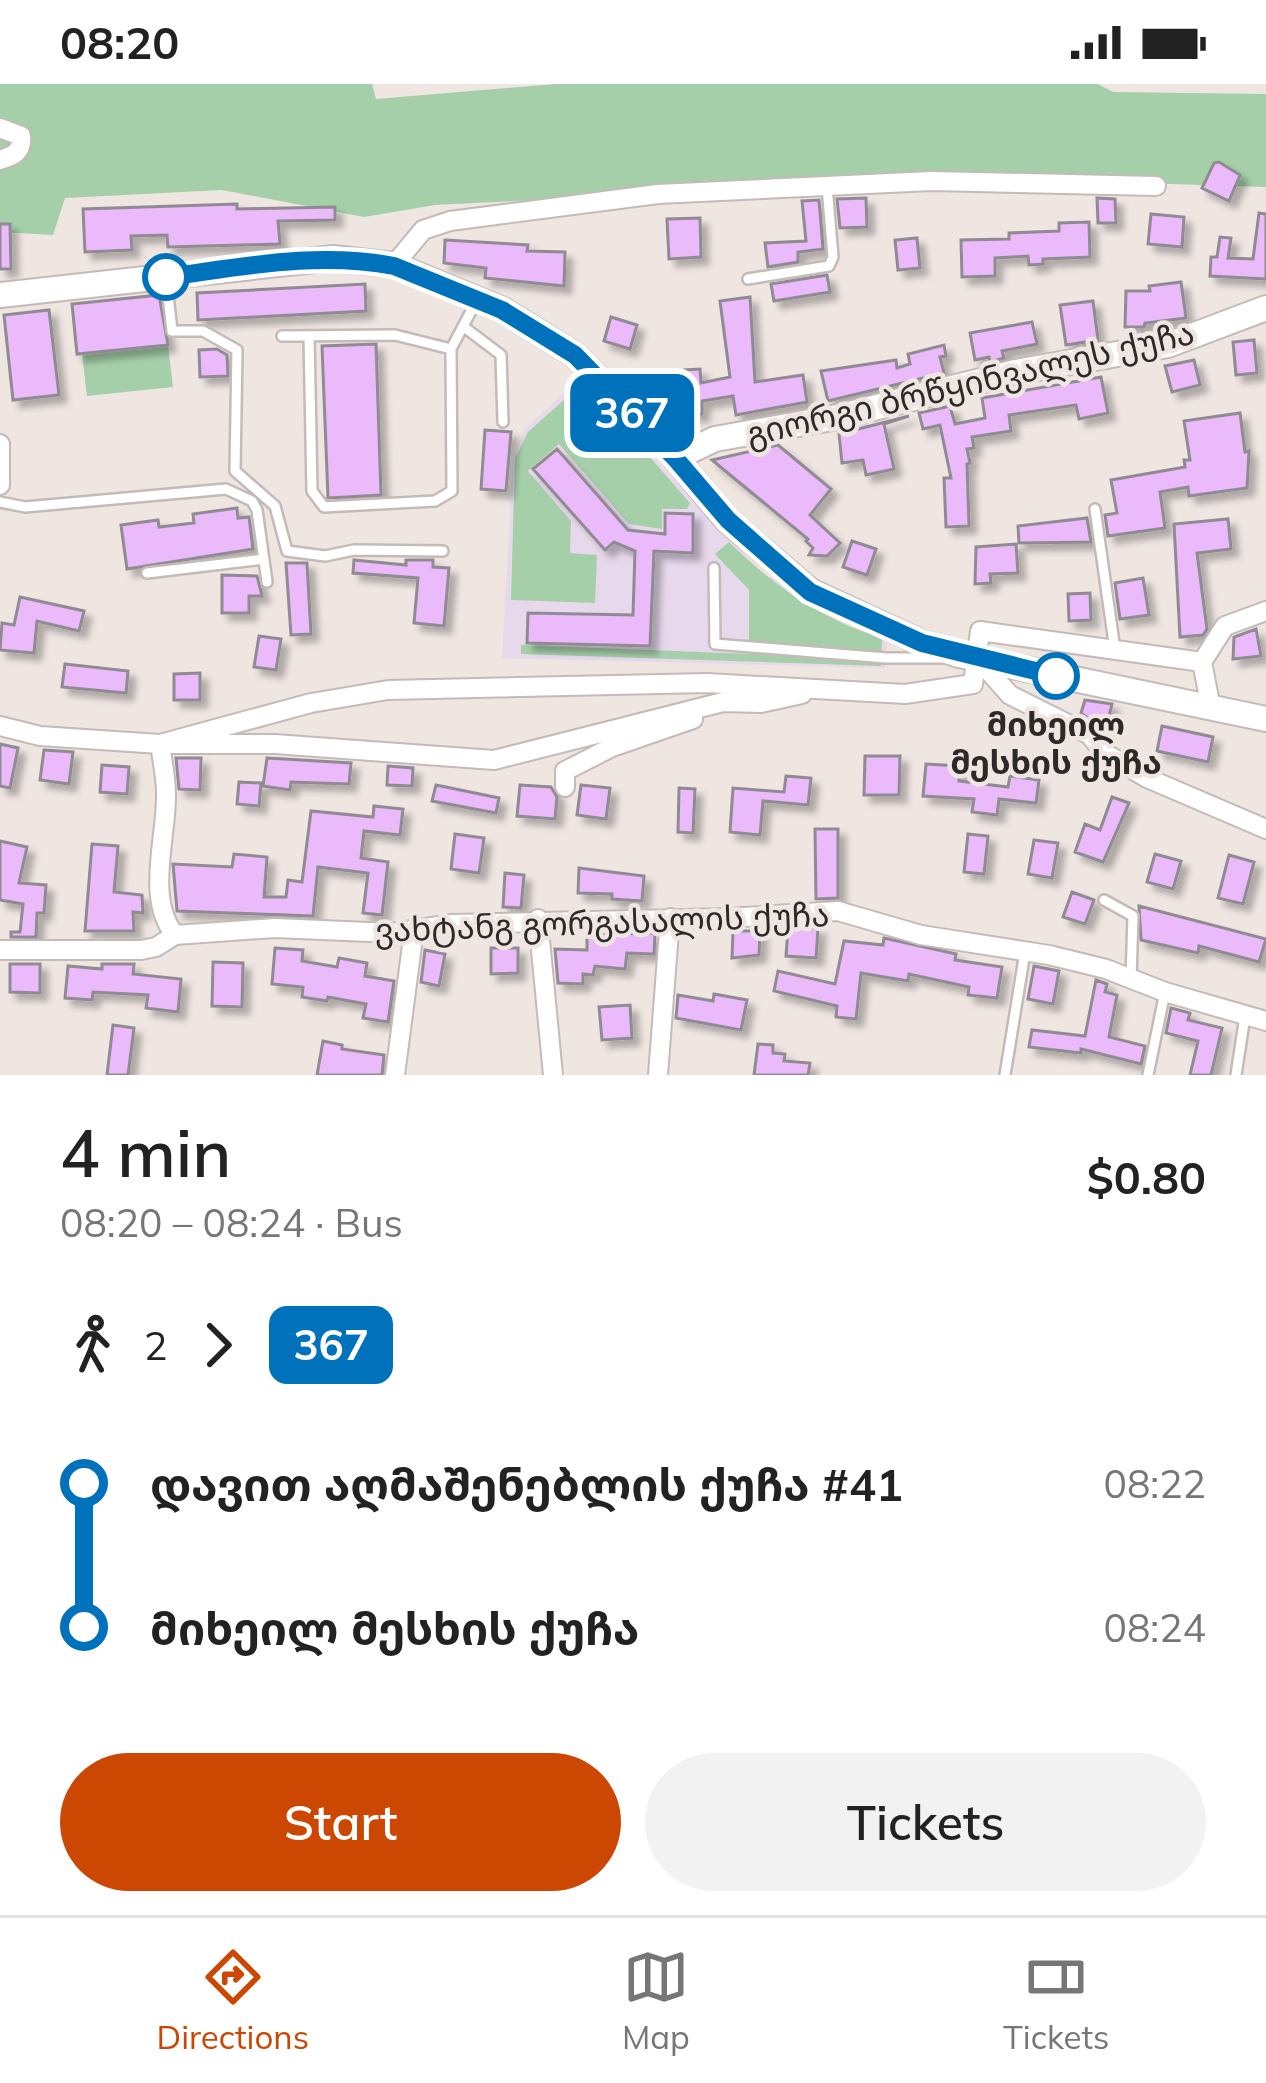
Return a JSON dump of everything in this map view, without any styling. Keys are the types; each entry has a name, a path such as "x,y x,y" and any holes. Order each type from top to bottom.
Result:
{"street":[{"path":"0,128 21,136 22,145 16,155 0,160"},
{"path":"394,266 423,230 450,221 658,194 932,182 1156,186"},
{"path":"0,295 333,258 394,266 502,310 575,355 728,520 810,592 922,643 968,656 1266,719"},
{"name":"გიორგი ბრწყინვალეს ქუჩა","path":"675,458 716,440 838,417 1016,372 1168,345 1266,308"},
{"path":"0,444 0,485"},
{"path":"1211,708 1202,662 1226,626 1266,611"},
{"path":"160,744 310,703 388,690 707,683 905,694 973,684 968,656 980,631 1202,662"},
{"path":"968,656 1010,695 1090,735 1103,752 1147,778 1266,829"},
{"path":"565,787 566,771 612,747 706,714 826,688"},
{"path":"0,726 40,736 494,760 723,702 761,703"},
{"path":"160,744 166,792 161,919 175,935"},
{"name":"ვახტანგ გორგასალის ქუჩა","path":"0,950 141,950 175,935 275,928 392,933 538,919 838,910 920,935 1106,969 1266,1021"},
{"path":"658,1075 670,918"},
{"path":"538,919 554,1075"},
{"path":"395,1075 415,929"}],"lane":[{"path":"748,279 825,268 832,262 827,186"},
{"path":"166,277 172,331 203,331 237,350 235,471 275,506 287,551 325,556 354,550 442,551"},
{"path":"309,336 312,491 324,506 435,501 452,491 452,350 477,300"},
{"path":"464,327 501,355 503,422"},
{"path":"282,336 395,335 452,350"},
{"path":"0,502 25,508 226,489 241,494 257,510 267,581"},
{"path":"1095,509 1115,650"},
{"path":"147,573 264,559"},
{"path":"714,568 715,644 928,661 968,656"},
{"path":"1104,900 1133,916 1131,978"},
{"path":"1005,1075 1025,952"},
{"path":"1148,1075 1166,992"},
{"path":"1236,1075 1245,1016"}],"shaded area":[{"path":"582,376 760,571 846,626 887,639 885,668 502,658 513,454 525,429"}],"green space":[{"path":"0,84 372,84 376,99 556,84 1098,84 1113,92 1266,94 1266,187 979,178 435,205 364,217 222,190 65,198 53,235 0,232"},
{"path":"168,345 173,387 87,396 82,354"},
{"path":"584,382 690,503 687,509 662,509 662,529 629,524 559,444 528,471 571,521 570,553 597,555 595,603 511,600 515,458 528,432"},
{"path":"729,542 800,600 882,638 881,666 521,654 521,645 749,654 749,590 715,554"}],"building":[{"path":"1214,163 1240,175 1229,201 1202,188"},
{"path":"866,198 867,227 840,228 837,199"},
{"path":"1097,198 1115,199 1116,223 1098,223"},
{"path":"819,200 823,249 798,252 798,262 768,267 765,243 806,241 802,201"},
{"path":"237,204 237,209 335,207 335,220 278,221 280,244 168,247 167,235 131,236 132,250 85,252 83,209"},
{"path":"1259,213 1266,214 1266,279 1210,276 1211,257 1217,257 1220,237 1231,238 1228,258 1253,259"},
{"path":"1151,214 1184,217 1182,247 1148,244"},
{"path":"700,218 701,257 669,259 667,219"},
{"path":"1089,222 1090,257 1043,259 1043,264 1029,265 1028,256 995,258 995,276 962,277 961,240 1009,239 1009,233 1059,231 1059,223"},
{"path":"0,224 10,224 11,269 0,269"},
{"path":"917,238 920,268 898,270 895,240"},
{"path":"445,240 565,252 564,286 485,278 486,268 444,263"},
{"path":"827,275 830,292 774,301 771,284"},
{"path":"1181,282 1186,318 1125,327 1126,291 1150,291 1149,286"},
{"path":"365,284 366,311 198,320 197,293"},
{"path":"159,295 168,345 77,354 72,304"},
{"path":"750,297 755,382 803,375 807,402 736,415 733,396 702,401 702,414 677,416 675,379 686,379 685,370 700,369 701,383 730,377 720,301"},
{"path":"1093,301 1098,340 1066,345 1060,305"},
{"path":"49,310 59,395 13,400 4,315"},
{"path":"611,317 637,325 630,349 604,341"},
{"path":"1032,322 1037,344 1002,351 1004,358 990,362 989,357 975,360 970,333"},
{"path":"1254,340 1257,373 1236,375 1233,342"},
{"path":"376,344 381,495 328,498 322,346"},
{"path":"944,345 946,356 940,357 944,373 828,401 821,371 896,360 897,368 910,364 908,354"},
{"path":"217,349 227,355 228,376 200,377 199,350"},
{"path":"1194,360 1200,385 1172,392 1165,366"},
{"path":"1101,377 1108,413 1079,419 1076,405 1009,415 1011,431 972,437 974,448 967,449 969,526 946,527 944,478 951,478 940,425 923,429 919,413 950,406 955,424 985,418 982,398"},
{"path":"1240,413 1245,452 1249,451 1247,488 1189,496 1188,487 1160,492 1165,528 1108,536 1105,515 1117,513 1111,480 1185,467 1184,460 1190,460 1184,421"},
{"path":"909,416 884,424 894,469 866,475 863,460 842,463 839,434"},
{"path":"485,430 511,432 506,491 481,489"},
{"path":"778,445 831,489 810,515 840,543 827,556 809,555 813,548 808,539 712,460"},
{"path":"557,449 628,530 665,534 665,513 693,514 693,553 654,551 650,646 527,643 528,613 633,615 635,551 614,542 605,550 533,469"},
{"path":"237,508 238,518 249,517 253,549 127,569 121,525 158,520 159,527 194,523 193,514"},
{"path":"1087,518 1091,542 1019,543 1018,526"},
{"path":"1228,519 1231,549 1197,553 1207,629 1203,635 1180,637 1174,524"},
{"path":"852,541 876,549 867,575 843,567"},
{"path":"1016,544 1018,573 990,574 991,583 975,584 976,547"},
{"path":"354,560 406,565 406,560 433,560 433,567 449,568 444,626 414,623 418,578 353,573"},
{"path":"286,563 307,563 311,634 291,635"},
{"path":"222,575 257,576 262,596 249,596 249,613 222,613"},
{"path":"1143,578 1149,615 1120,619 1115,583"},
{"path":"1090,593 1091,620 1069,621 1068,594"},
{"path":"20,597 84,611 79,631 37,621 34,653 0,650 2,623 14,625"},
{"path":"1256,629 1261,656 1233,659 1234,637"},
{"path":"259,636 281,639 276,670 254,667"},
{"path":"65,664 128,671 126,693 62,687"},
{"path":"200,673 200,700 174,700 174,674"},
{"path":"1085,700 1112,704 1105,732 1081,713"},
{"path":"1162,726 1213,737 1208,762 1157,751"},
{"path":"0,744 18,748 10,788 0,786"},
{"path":"44,750 73,752 69,784 40,780"},
{"path":"865,756 900,756 899,795 864,795"},
{"path":"176,758 201,758 200,790 179,789"},
{"path":"267,758 351,763 349,784 291,782 290,790 263,786"},
{"path":"926,764 960,766 959,781 1008,787 1010,776 1039,780 1036,803 999,799 997,815 972,812 974,799 923,796"},
{"path":"102,765 129,767 127,794 100,792"},
{"path":"388,766 413,768 412,786 387,785"},
{"path":"786,776 811,778 808,805 763,801 760,835 730,832 733,788 784,792"},
{"path":"239,782 261,783 259,806 237,804"},
{"path":"436,785 499,798 496,813 432,801"},
{"path":"520,785 551,787 557,797 555,819 517,816"},
{"path":"581,785 610,788 606,819 577,815"},
{"path":"679,788 695,789 693,833 678,832"},
{"path":"1112,797 1129,803 1103,862 1075,852 1085,824 1100,830"},
{"path":"374,806 403,809 400,835 364,831 361,858 388,862 382,915 363,913 368,873 318,867 313,916 177,911 173,864 232,867 234,854 267,857 264,897 286,897 288,880 302,882 311,811 373,817"},
{"path":"815,829 838,829 838,898 816,899"},
{"path":"455,834 484,838 479,873 451,869"},
{"path":"968,834 988,836 984,874 964,872"},
{"path":"1034,840 1058,843 1052,878 1028,874"},
{"path":"0,841 27,847 19,883 46,885 36,937 11,937 11,932 20,932 23,904 0,900"},
{"path":"92,844 118,846 114,892 142,895 143,913 133,912 134,931 85,931"},
{"path":"1155,854 1181,861 1173,889 1147,882"},
{"path":"1229,855 1254,862 1243,904 1218,898"},
{"path":"579,868 644,876 642,901 578,893"},
{"path":"505,873 524,875 521,908 503,907"},
{"path":"1072,892 1094,900 1085,924 1063,917"},
{"path":"1139,906 1266,939 1259,962 1199,946 1198,953 1141,940"},
{"path":"788,928 818,928 816,958 786,956"},
{"path":"733,931 760,931 759,955 732,958"},
{"path":"655,933 654,954 627,953 625,969 595,966 593,975 583,974 583,984 558,983 555,949 587,950 587,935"},
{"path":"884,938 956,954 955,960 1002,967 997,998 968,995 969,987 909,974 908,981 861,973 856,1019 836,1017 837,1006 774,991 778,971 835,984 844,941 883,945"},
{"path":"275,948 303,950 302,961 337,967 339,958 367,963 365,976 394,981 388,1022 363,1018 366,1004 302,997 303,987 272,984"},
{"path":"491,948 518,948 518,973 491,974"},
{"path":"425,950 445,954 439,986 421,982"},
{"path":"213,962 243,963 242,1007 212,1006"},
{"path":"10,964 40,964 40,993 10,992"},
{"path":"102,964 134,964 133,974 181,979 178,1012 146,1008 148,995 93,992 92,1000 65,998 68,966 102,969"},
{"path":"1034,966 1059,971 1053,1004 1028,999"},
{"path":"1096,980 1107,984 1105,992 1117,995 1109,1037 1145,1046 1141,1064 1081,1049 1081,1053 1029,1047 1032,1030 1085,1036"},
{"path":"714,994 747,1000 741,1030 676,1018 678,995 713,1001"},
{"path":"630,1005 632,1038 602,1040 599,1007"},
{"path":"1171,1008 1190,1013 1188,1020 1222,1028 1211,1075 1190,1075 1198,1041 1166,1033"},
{"path":"113,1025 134,1028 128,1075 107,1075"},
{"path":"323,1041 384,1055 382,1075 317,1075"},
{"path":"758,1044 773,1045 773,1053 785,1054 784,1061 810,1063 808,1075 754,1075"}],"bus line":[{"name":"367","path":"166,277 333,258 376,262 502,310 575,355 728,520 810,592 922,643 1056,676"}],"place":[{"name":"მიხეილ მესხის ქუჩა","path":"1056,676"}]}
